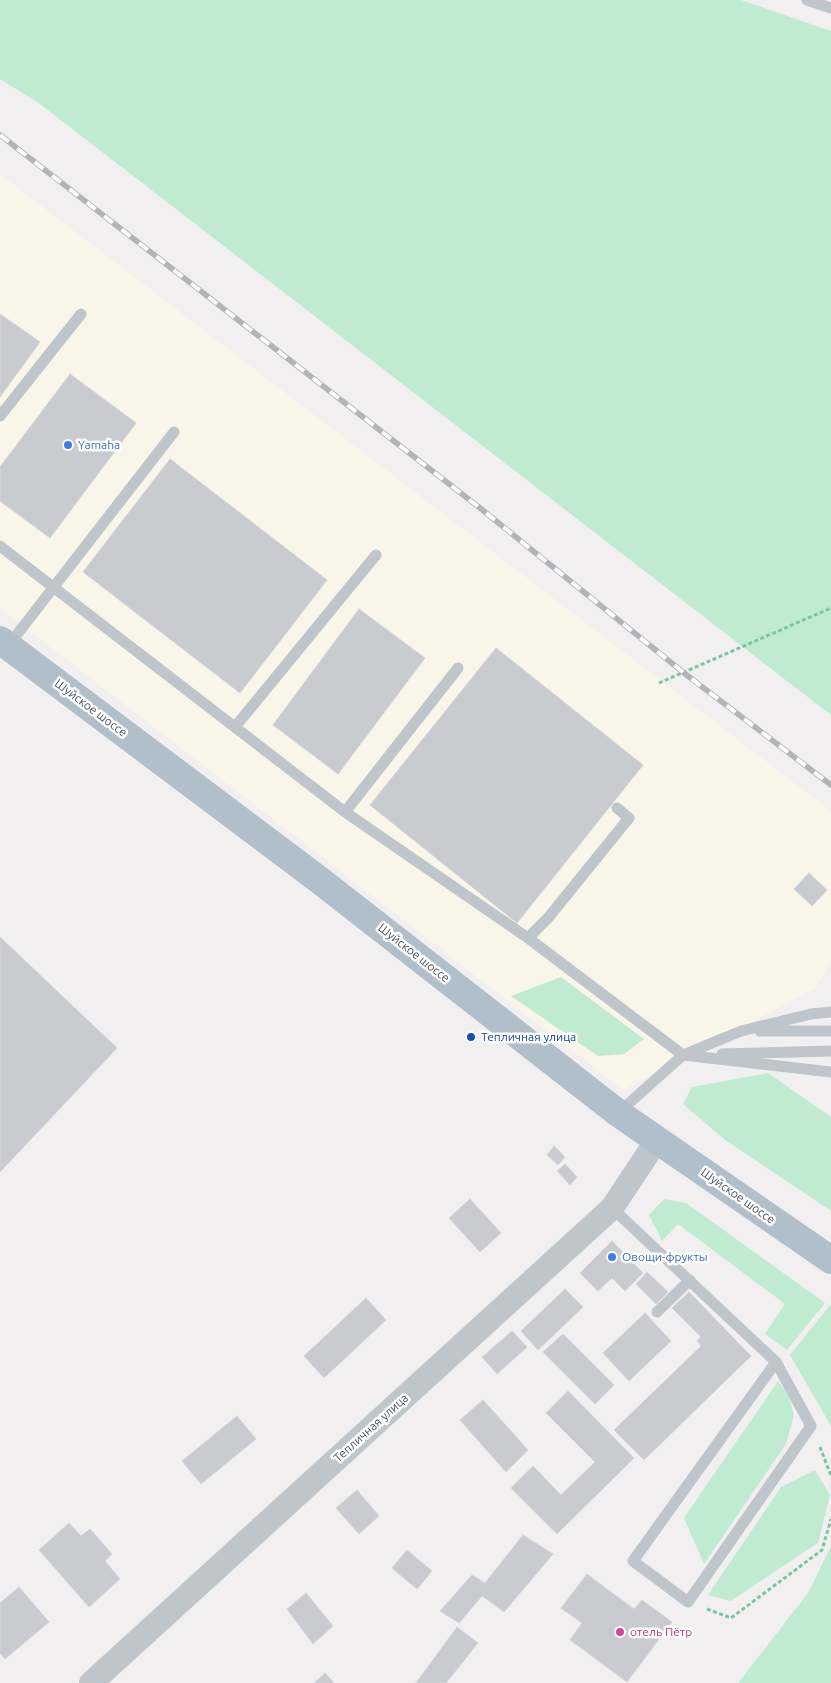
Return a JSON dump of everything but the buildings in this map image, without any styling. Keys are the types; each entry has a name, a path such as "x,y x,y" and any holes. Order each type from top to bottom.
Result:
{"main road":[{"name":"Шуйское шоссе","path":"3,647 318,879 618,1114 831,1260"}],"street":[{"name":"Тепличная улица","path":"92,1683 612,1208 658,1140"}],"lane":[{"path":"807,0 831,8"},
{"path":"0,416 81,314"},
{"path":"3,647 54,587 174,432"},
{"path":"0,546 345,812 528,938 683,1055 831,1072"},
{"path":"235,727 376,555"},
{"path":"345,812 458,668"},
{"path":"528,938 548,918 629,818 617,808"},
{"path":"618,1114 683,1055 741,1031 811,1014 831,1012"},
{"path":"741,1031 831,1031"},
{"path":"683,1055 831,1051"},
{"path":"612,1208 776,1362 811,1426 688,1602 633,1561 776,1362"},
{"path":"657,1312 690,1280"}],"path":[{"path":"659,683 831,608"},
{"path":"688,1602 731,1618 822,1550 831,1519"}],"shaded area":[{"path":"0,174 831,811 831,960 816,988 623,1090 0,608"}],"green space":[{"path":"0,0 741,0 831,31 831,715 40,104 0,79"},
{"path":"561,977 644,1039 624,1054 598,1056 511,996"},
{"path":"768,1073 831,1117 831,1211 725,1140 683,1104 692,1087"},
{"path":"664,1199 686,1203 825,1303 787,1350 765,1334 785,1304 678,1224 662,1241 649,1215"},
{"path":"831,1304 831,1426 790,1355"},
{"path":"778,1381 789,1396 794,1415 786,1444 704,1564 684,1518"},
{"path":"815,1470 830,1495 818,1543 731,1601 708,1595 781,1487"},
{"path":"831,1546 831,1683 738,1683 808,1593"}],"railway":[{"path":"0,135 480,508 684,673 831,785"}],"place":[{"name":"Yamaha","path":"68,445"},
{"name":"Тепличная улица","path":"471,1037"},
{"name":"Овощи-фрукты","path":"612,1257"},
{"name":"отель Пётр","path":"620,1632"}]}
